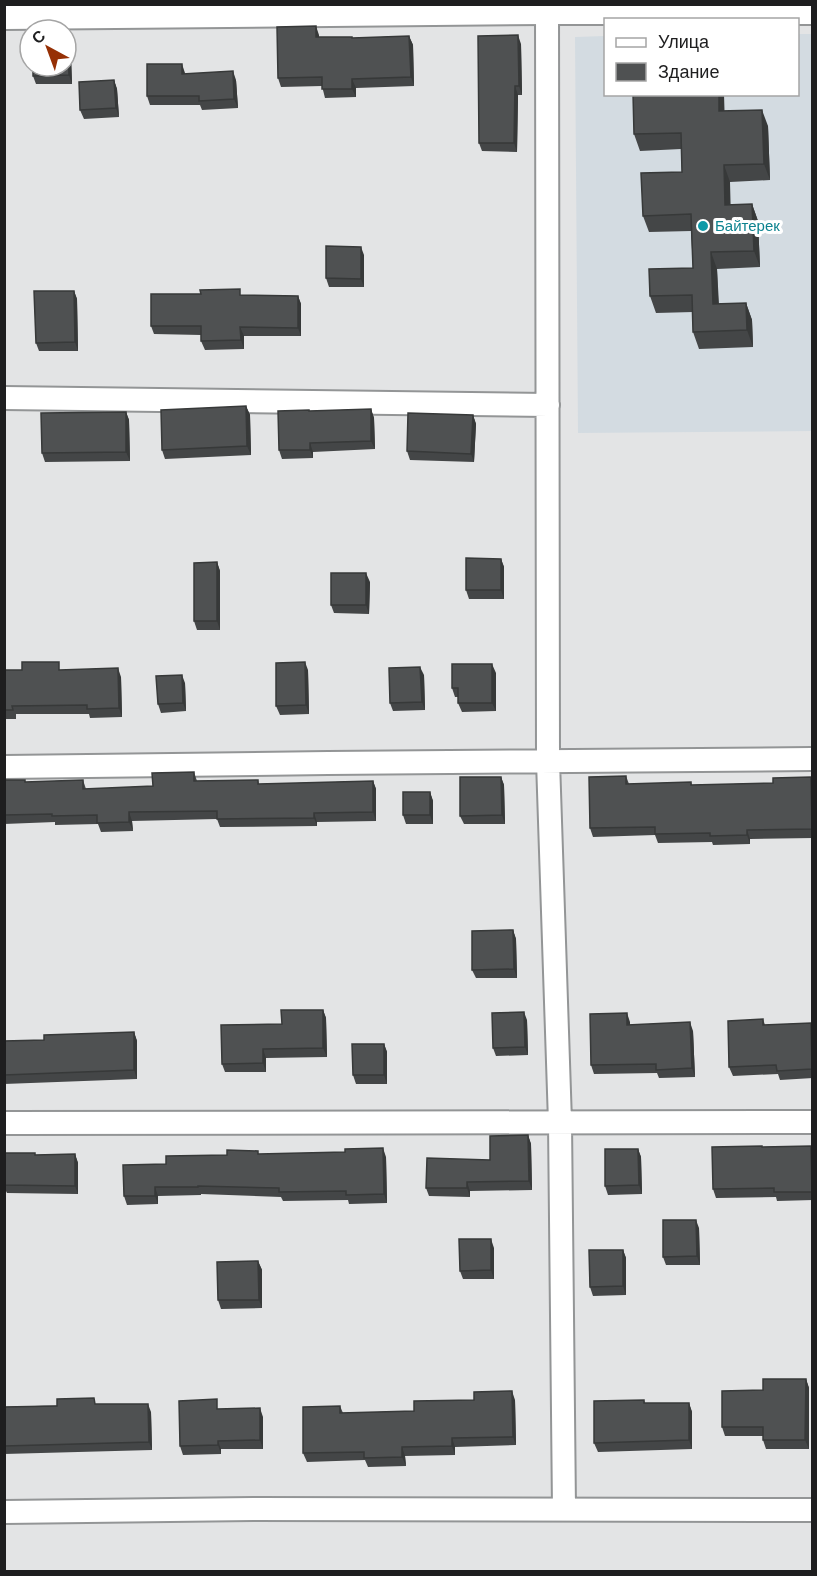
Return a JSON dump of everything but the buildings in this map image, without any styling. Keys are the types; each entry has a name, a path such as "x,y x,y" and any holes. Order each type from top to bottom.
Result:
{"street":[{"path":"4,15 547,7 813,10"},
{"path":"547,7 548,761 560,1122 564,1509"},
{"path":"4,398 548,405"},
{"path":"4,767 813,759"},
{"path":"4,1123 813,1122"},
{"path":"4,1512 253,1509 813,1510"}],"shaded area":[{"path":"799,34 812,34 812,431 578,433 575,37 604,36 604,96 799,96"}],"place":[{"name":"Байтерек","path":"703,226"}]}
